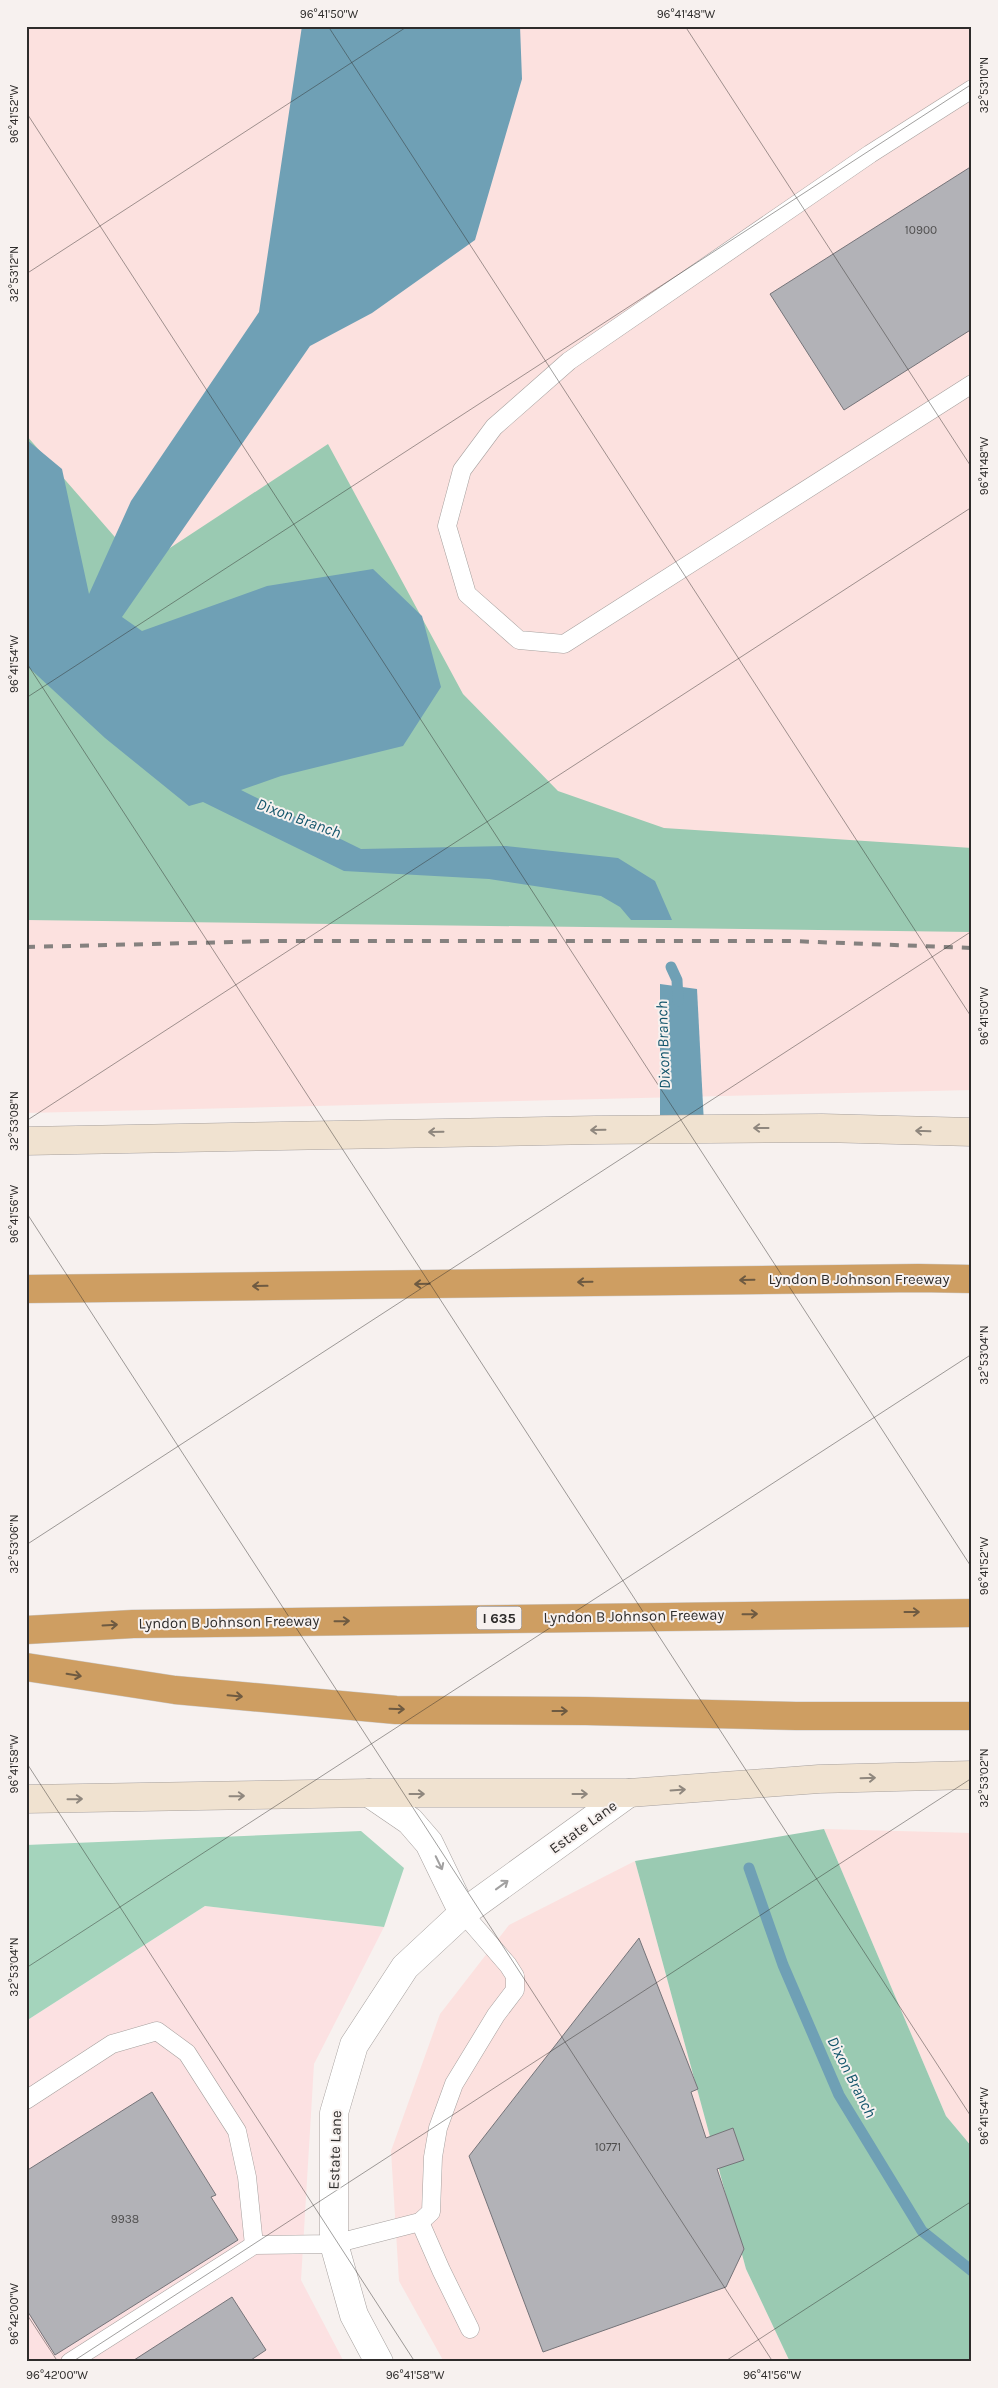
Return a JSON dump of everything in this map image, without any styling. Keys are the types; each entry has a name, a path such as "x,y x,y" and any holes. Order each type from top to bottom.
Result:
{"highway":[{"name":"Lyndon B Johnson Freeway","path":"26,1289 918,1278 972,1279"},
{"name":"Lyndon B Johnson Freeway","path":"26,1630 143,1624 972,1613"},
{"path":"26,1667 175,1690 396,1710 586,1711 796,1716 972,1716"}],"main road":[{"path":"26,1141 595,1130 822,1128 972,1132"},
{"path":"26,1799 369,1793 629,1793 819,1779 972,1775"}],"street":[{"path":"369,1793 410,1821 429,1843 463,1913"},
{"name":"Estate Lane","path":"379,2362 354,2315 334,2244 334,2113 354,2046 405,1967 463,1913 629,1793"}],"lane":[{"path":"972,89 870,154 569,361 494,427 462,470 447,526 467,594 520,640 564,644 972,384"},
{"path":"70,2362 254,2245 334,2244 420,2222 431,2212 433,2157 438,2128 454,2084 491,2022 515,1990 515,1976 508,1965 463,1913"},
{"path":"26,2100 112,2044 157,2031 187,2053 237,2132 247,2177 254,2245"},
{"path":"420,2222 470,2329"}],"shaded area":[{"path":"26,26 972,26 972,1090 26,1113"},
{"path":"824,1829 972,1833 972,2147 946,2116"},
{"path":"635,1861 746,2269 790,2362 444,2362 399,2281 391,2151 440,2014 509,1925"},
{"path":"205,1906 384,1927 314,2064 301,2280 344,2362 26,2362 26,2021"}],"green space":[{"path":"26,435 141,567 328,444 463,694 558,791 664,828 972,848 972,932 26,920"},
{"path":"824,1829 946,2116 972,2147 972,2362 790,2362 746,2269 635,1861"},
{"path":"361,1831 404,1868 384,1927 205,1906 26,2021 26,1845"}],"water":[{"path":"302,26 520,26 522,79 475,240 372,313 310,346 122,617 142,631 267,586 373,569 422,616 441,687 403,746 281,776 241,790 361,849 506,846 618,858 655,881 672,920 631,920 620,907 601,896 489,879 344,871 203,802 189,806 105,738 26,665 26,439 62,469 89,594 131,501 259,312"},
{"path":"660,984 697,989 704,1124 660,1122"}],"building":[{"path":"972,166 972,329 844,410 770,294"},
{"path":"639,1938 698,2089 691,2092 706,2138 733,2128 744,2160 717,2169 744,2249 726,2287 543,2352 469,2156"},
{"path":"152,2092 216,2195 211,2197 238,2240 55,2355 28,2312 26,2313 26,2171"},
{"path":"232,2297 266,2350 248,2362 131,2362"}],"waterway":[{"name":"Dixon Branch","path":"671,967 677,980 678,1001"},
{"name":"Dixon Branch","path":"749,1868 783,1965 839,2095 922,2231 972,2271"}],"railway":[{"path":"26,947 273,941 791,941 972,948"}]}
